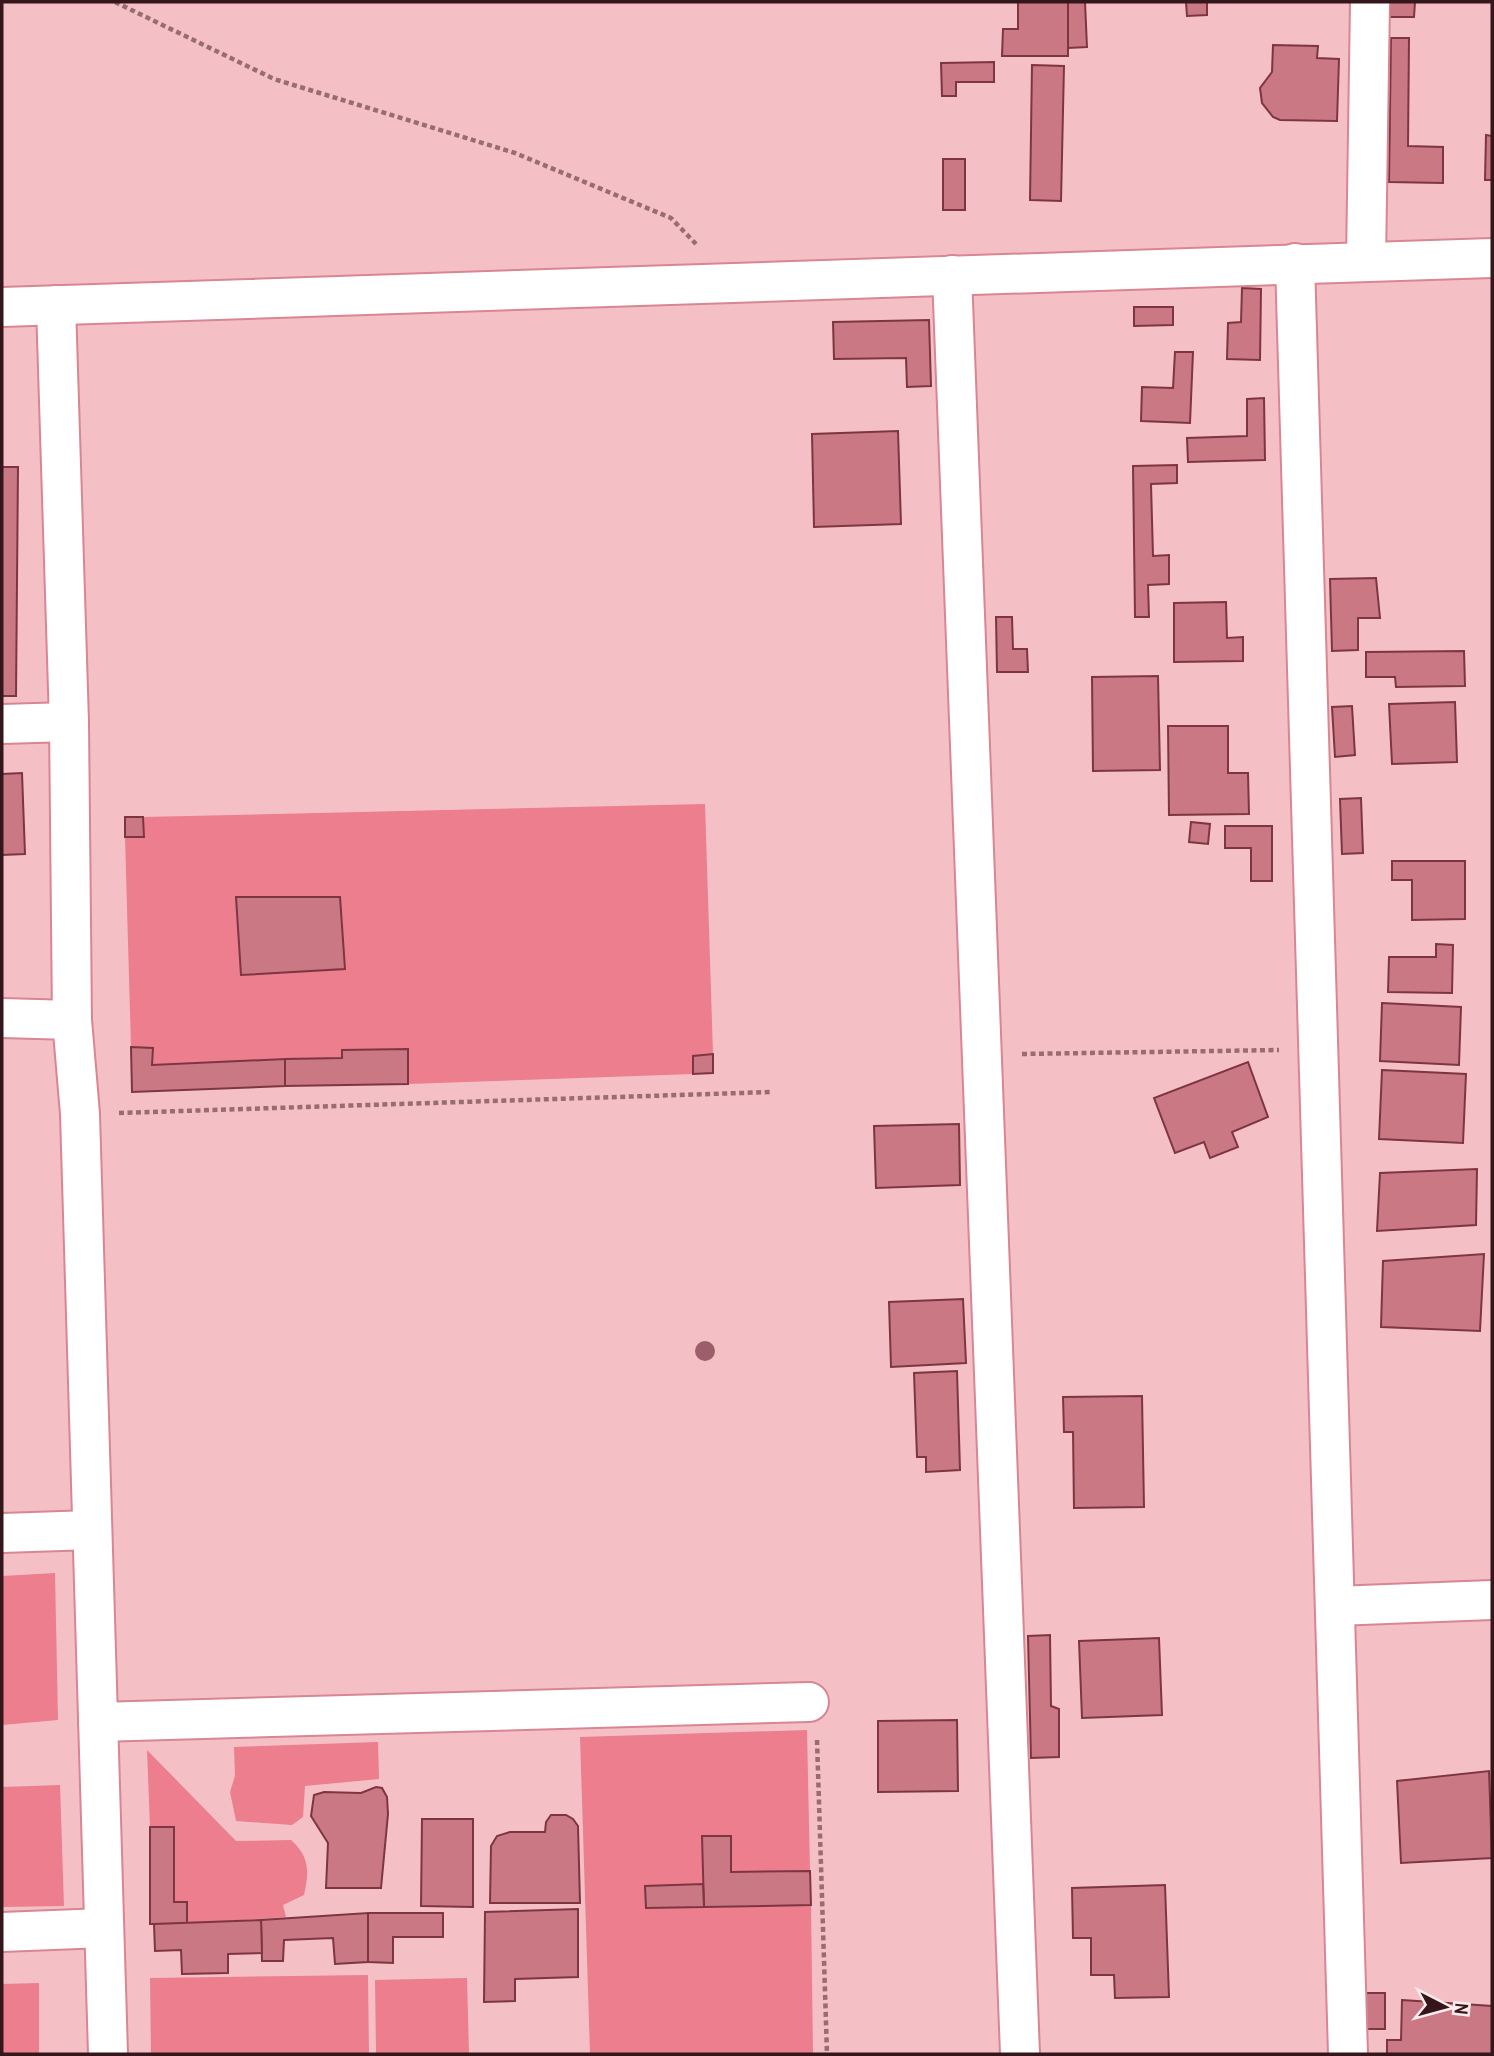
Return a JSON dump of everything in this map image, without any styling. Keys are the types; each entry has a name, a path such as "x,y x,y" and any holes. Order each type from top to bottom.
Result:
{"street":[{"path":"1366,261 1370,2"},
{"path":"2,307 1492,258"},
{"path":"1294,264 1348,2054"},
{"path":"952,275 1020,2054"},
{"path":"56,304 69,722 72,1020 80,1114 108,2054"},
{"path":"2,724 69,722"},
{"path":"2,1017 72,1020"},
{"path":"2,1533 92,1530"},
{"path":"1335,1606 1492,1600"},
{"path":"98,1722 809,1702"},
{"path":"2,1931 104,1928"}],"path":[{"path":"115,2 274,79 515,153 671,218 734,282"},
{"path":"982,1055 1318,1049"},
{"path":"80,1114 772,1092"},
{"path":"809,1702 816,1705 827,2054"}],"shaded area":[{"path":"705,804 713,1054 693,1056 693,1074 408,1084 407,1049 343,1050 342,1058 152,1065 153,1048 131,1047 125,837 144,837 143,817"},
{"path":"55,1573 58,1720 2,1725 2,1576"},
{"path":"807,1730 810,1871 731,1872 731,1836 702,1836 703,1884 645,1886 647,1908 811,1905 813,2054 590,2054 580,1737"},
{"path":"378,1742 379,1779 305,1786 303,1817 292,1825 236,1821 230,1792 235,1776 234,1747"},
{"path":"147,1750 236,1841 291,1840 297,1846 307,1865 306,1887 304,1895 283,1905 286,1917 187,1924 187,1902 174,1902 174,1828 150,1827"},
{"path":"60,1785 64,1906 2,1907 2,1787"},
{"path":"368,1975 369,2054 151,2054 150,1978"},
{"path":"467,1978 469,2054 376,2054 375,1980"},
{"path":"39,1983 39,2054 2,2054 2,1984"}],"building":[{"path":"1018,2 1068,2 1068,56 1002,56 1003,29 1018,29"},
{"path":"1068,2 1085,2 1087,47 1068,48"},
{"path":"1186,2 1207,2 1207,15 1187,16"},
{"path":"1390,2 1415,2 1414,17 1390,17"},
{"path":"1391,38 1409,38 1408,146 1443,147 1443,183 1389,182"},
{"path":"1273,45 1318,46 1317,58 1339,59 1337,121 1280,120 1273,117 1262,103 1260,88 1272,72"},
{"path":"994,62 994,82 956,82 956,96 942,96 941,63"},
{"path":"1032,65 1064,66 1061,201 1030,200"},
{"path":"1486,135 1492,136 1492,180 1485,180"},
{"path":"943,159 965,159 965,210 943,210"},
{"path":"1242,288 1261,289 1260,360 1227,359 1228,323 1241,322"},
{"path":"1134,307 1173,307 1173,325 1134,326"},
{"path":"929,320 931,386 907,387 906,358 834,359 833,322"},
{"path":"1175,352 1193,352 1190,423 1141,421 1142,387 1173,388"},
{"path":"1264,398 1265,460 1188,462 1187,438 1247,436 1247,399"},
{"path":"898,431 901,524 814,527 812,434"},
{"path":"1177,465 1177,483 1151,484 1153,556 1169,555 1169,584 1148,585 1149,617 1135,617 1133,466"},
{"path":"2,467 18,467 16,696 2,696"},
{"path":"1376,578 1380,618 1358,618 1358,650 1332,651 1330,579"},
{"path":"1226,602 1227,638 1243,637 1243,661 1174,662 1174,603"},
{"path":"996,617 1012,617 1013,649 1027,649 1028,672 997,672"},
{"path":"1464,651 1465,686 1396,687 1395,677 1366,677 1366,652"},
{"path":"1158,676 1160,770 1093,771 1092,677"},
{"path":"1455,702 1457,762 1392,764 1389,704"},
{"path":"1352,706 1355,755 1335,757 1332,707"},
{"path":"1168,726 1228,726 1228,773 1248,773 1249,814 1169,815"},
{"path":"22,773 25,854 2,855 2,774"},
{"path":"1361,798 1363,853 1342,854 1340,799"},
{"path":"125,817 143,817 144,837 125,837"},
{"path":"1191,822 1210,824 1208,844 1189,842"},
{"path":"1225,826 1272,826 1272,881 1251,881 1251,848 1225,848"},
{"path":"1392,861 1465,861 1465,919 1412,920 1412,880 1392,880"},
{"path":"236,897 340,897 345,969 241,975"},
{"path":"1436,944 1453,945 1452,993 1388,992 1389,957 1436,957"},
{"path":"1382,1003 1461,1007 1459,1065 1380,1061"},
{"path":"131,1047 153,1048 152,1065 285,1059 285,1086 132,1092"},
{"path":"408,1049 408,1084 285,1086 285,1059 342,1058 342,1050"},
{"path":"713,1054 713,1073 693,1074 693,1056"},
{"path":"1248,1062 1268,1117 1232,1132 1238,1147 1210,1158 1204,1142 1175,1153 1154,1098"},
{"path":"1382,1070 1466,1074 1463,1143 1379,1139"},
{"path":"959,1124 960,1185 876,1188 874,1126"},
{"path":"1477,1169 1476,1225 1377,1231 1380,1173"},
{"path":"1484,1254 1480,1331 1381,1327 1383,1261"},
{"path":"963,1299 966,1363 891,1367 889,1302"},
{"path":"957,1371 960,1470 926,1472 926,1457 917,1457 914,1373"},
{"path":"1142,1396 1144,1507 1074,1508 1073,1432 1064,1432 1063,1397"},
{"path":"1050,1635 1051,1706 1059,1709 1059,1757 1031,1758 1028,1636"},
{"path":"1159,1638 1162,1715 1082,1718 1079,1641"},
{"path":"957,1720 958,1791 878,1792 878,1721"},
{"path":"1489,1771 1492,1858 1401,1863 1397,1781"},
{"path":"376,1787 382,1788 387,1797 388,1814 381,1888 326,1888 328,1843 311,1816 314,1795 324,1792 361,1793"},
{"path":"551,1815 566,1815 578,1826 580,1903 490,1903 491,1846 497,1836 510,1832 545,1832 546,1822"},
{"path":"422,1819 473,1819 473,1907 421,1906"},
{"path":"150,1827 174,1827 174,1902 187,1902 187,1924 150,1924"},
{"path":"702,1836 731,1836 731,1872 810,1871 811,1905 704,1907"},
{"path":"703,1884 704,1907 646,1908 645,1886"},
{"path":"1165,1885 1169,1997 1115,1998 1114,1975 1091,1975 1091,1938 1073,1938 1072,1888"},
{"path":"578,1909 578,1977 515,1979 515,2001 484,2002 485,1912"},
{"path":"368,1913 443,1913 443,1937 393,1937 393,1963 368,1962"},
{"path":"368,1913 368,1962 335,1964 333,1938 284,1940 283,1961 262,1961 261,1920"},
{"path":"261,1920 262,1953 228,1954 228,1973 182,1974 181,1950 155,1951 154,1924"},
{"path":"1366,1993 1385,1993 1385,2029 1365,2029"},
{"path":"1402,2000 1492,2006 1492,2054 1387,2054 1387,2040 1401,2040"}]}
